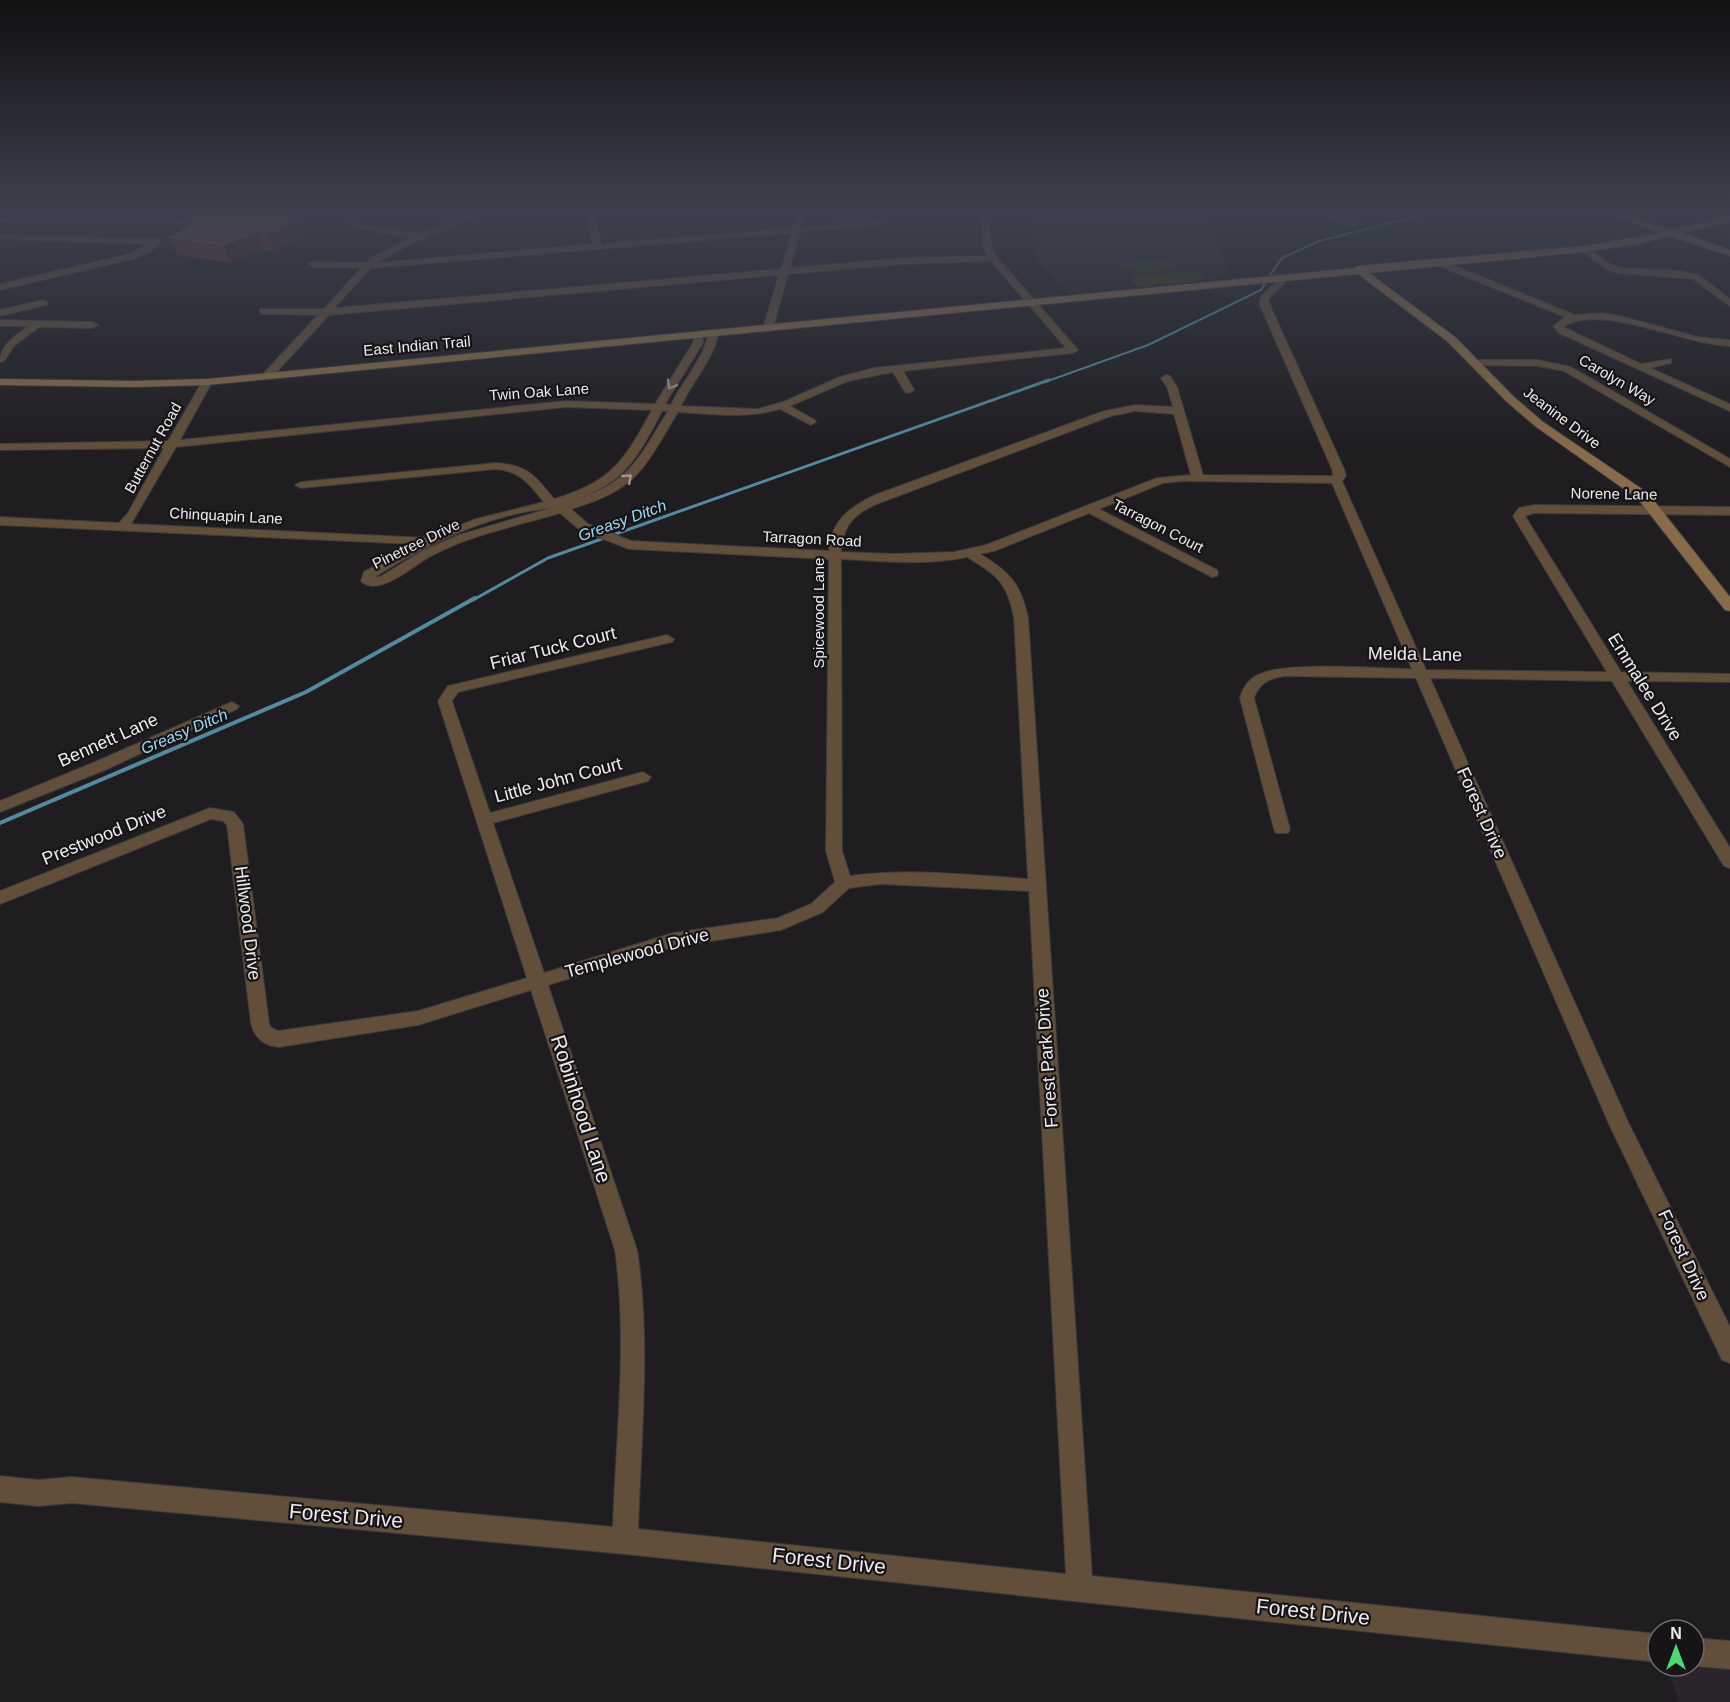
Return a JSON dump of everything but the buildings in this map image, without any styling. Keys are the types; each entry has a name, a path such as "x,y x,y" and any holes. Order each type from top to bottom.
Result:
{"main road":[{"name":"East Indian Trail","path":"0,382 133,384 207,382 1138,290"},
{"name":"Jeanine Drive","path":"1386,290 1451,339 1526,413 1629,485 1655,510 1730,607"}],"street":[{"path":"267,376 346,290"},
{"path":"263,311 326,312 572,290"},
{"path":"768,328 778,290"},
{"path":"1021,290 1030,301"},
{"name":"Forest Drive","path":"1273,290 1265,297 1264,303 1338,469 1340,476 1336,480 1619,1124 1730,1352"},
{"path":"1509,290 1575,318"},
{"path":"1714,290 1730,303"},
{"name":"Twin Oak Lane","path":"0,447 172,444 533,406 591,403 741,413 759,412 781,406 844,379 896,368 1073,350 1030,301"},
{"path":"0,313 43,303"},
{"path":"1730,343 1701,341 1631,320 1575,318 1561,322 1558,326 1639,367 1730,408"},
{"path":"0,323 93,325"},
{"path":"0,359 11,344 37,324"},
{"name":"Pinetree Drive","path":"699,334 698,343 617,473 586,491 475,523 431,541 380,568 369,575 367,581 383,580 426,554 503,524 596,498 632,476 712,344 713,333"},
{"path":"1639,367 1667,361"},
{"name":"Carolyn Way","path":"1476,363 1538,363 1567,369 1730,464"},
{"path":"896,368 909,390"},
{"path":"1166,378 1172,387 1198,478"},
{"name":"Butternut Road","path":"122,527 132,514 207,382"},
{"path":"1710,399 1730,394"},
{"path":"781,406 811,422"},
{"name":"Spicewood Lane","path":"844,883 834,850 836,534 842,522 860,507 879,498 1108,413 1135,408 1178,411"},
{"name":"Tarragon Road","path":"301,485 496,466 511,467 526,474 550,502 593,532 620,542 650,547 915,558 954,556 990,548 1155,482 1198,478 1336,480"},
{"name":"Tarragon Court","path":"1089,508 1212,573"},
{"name":"Norene Lane","path":"1527,533 1519,516 1527,510 1730,511"},
{"name":"Chinquapin Lane","path":"0,521 451,543"},
{"name":"Emmalee Drive","path":"1527,533 1730,862"},
{"name":"Forest Park Drive","path":"970,553 1007,577 1017,596 1021,617 1080,1587"},
{"name":"Friar Tuck Court","path":"449,693 453,689 668,639"},
{"name":"Melda Lane","path":"1282,829 1247,698 1253,683 1260,678 1281,672 1730,678"},
{"name":"Robinhood Lane","path":"449,693 445,701 449,716 539,980 626,1250 632,1283 632,1337 625,1541"},
{"name":"Bennett Lane","path":"0,807 100,766 232,706"},
{"name":"Little John Court","path":"484,820 643,777"},
{"name":"Prestwood Drive","path":"0,898 210,813 224,815"},
{"name":"Hillwood Drive","path":"224,815 233,819 235,824 262,1031 269,1035"},
{"path":"844,883 881,878 909,878 1036,885"},
{"name":"Templewood Drive","path":"269,1035 279,1039 418,1018 673,940 794,921 817,908 844,883"},
{"name":"Forest Drive","path":"0,1489 38,1493 72,1490 625,1541 1646,1647"},
{"path":"1706,1653 1730,1655"}],"shaded area":[{"path":"1064,290 1101,290 1067,294"},
{"path":"1706,1667 1730,1668 1730,1702 1679,1702 1670,1678 1706,1678"}],"waterway":[{"name":"Greasy Ditch","path":"1045,382 1148,345 1260,290"},
{"name":"Greasy Ditch","path":"473,600 548,558 1049,380"},
{"name":"Greasy Ditch","path":"0,823 306,692 475,598"}]}
